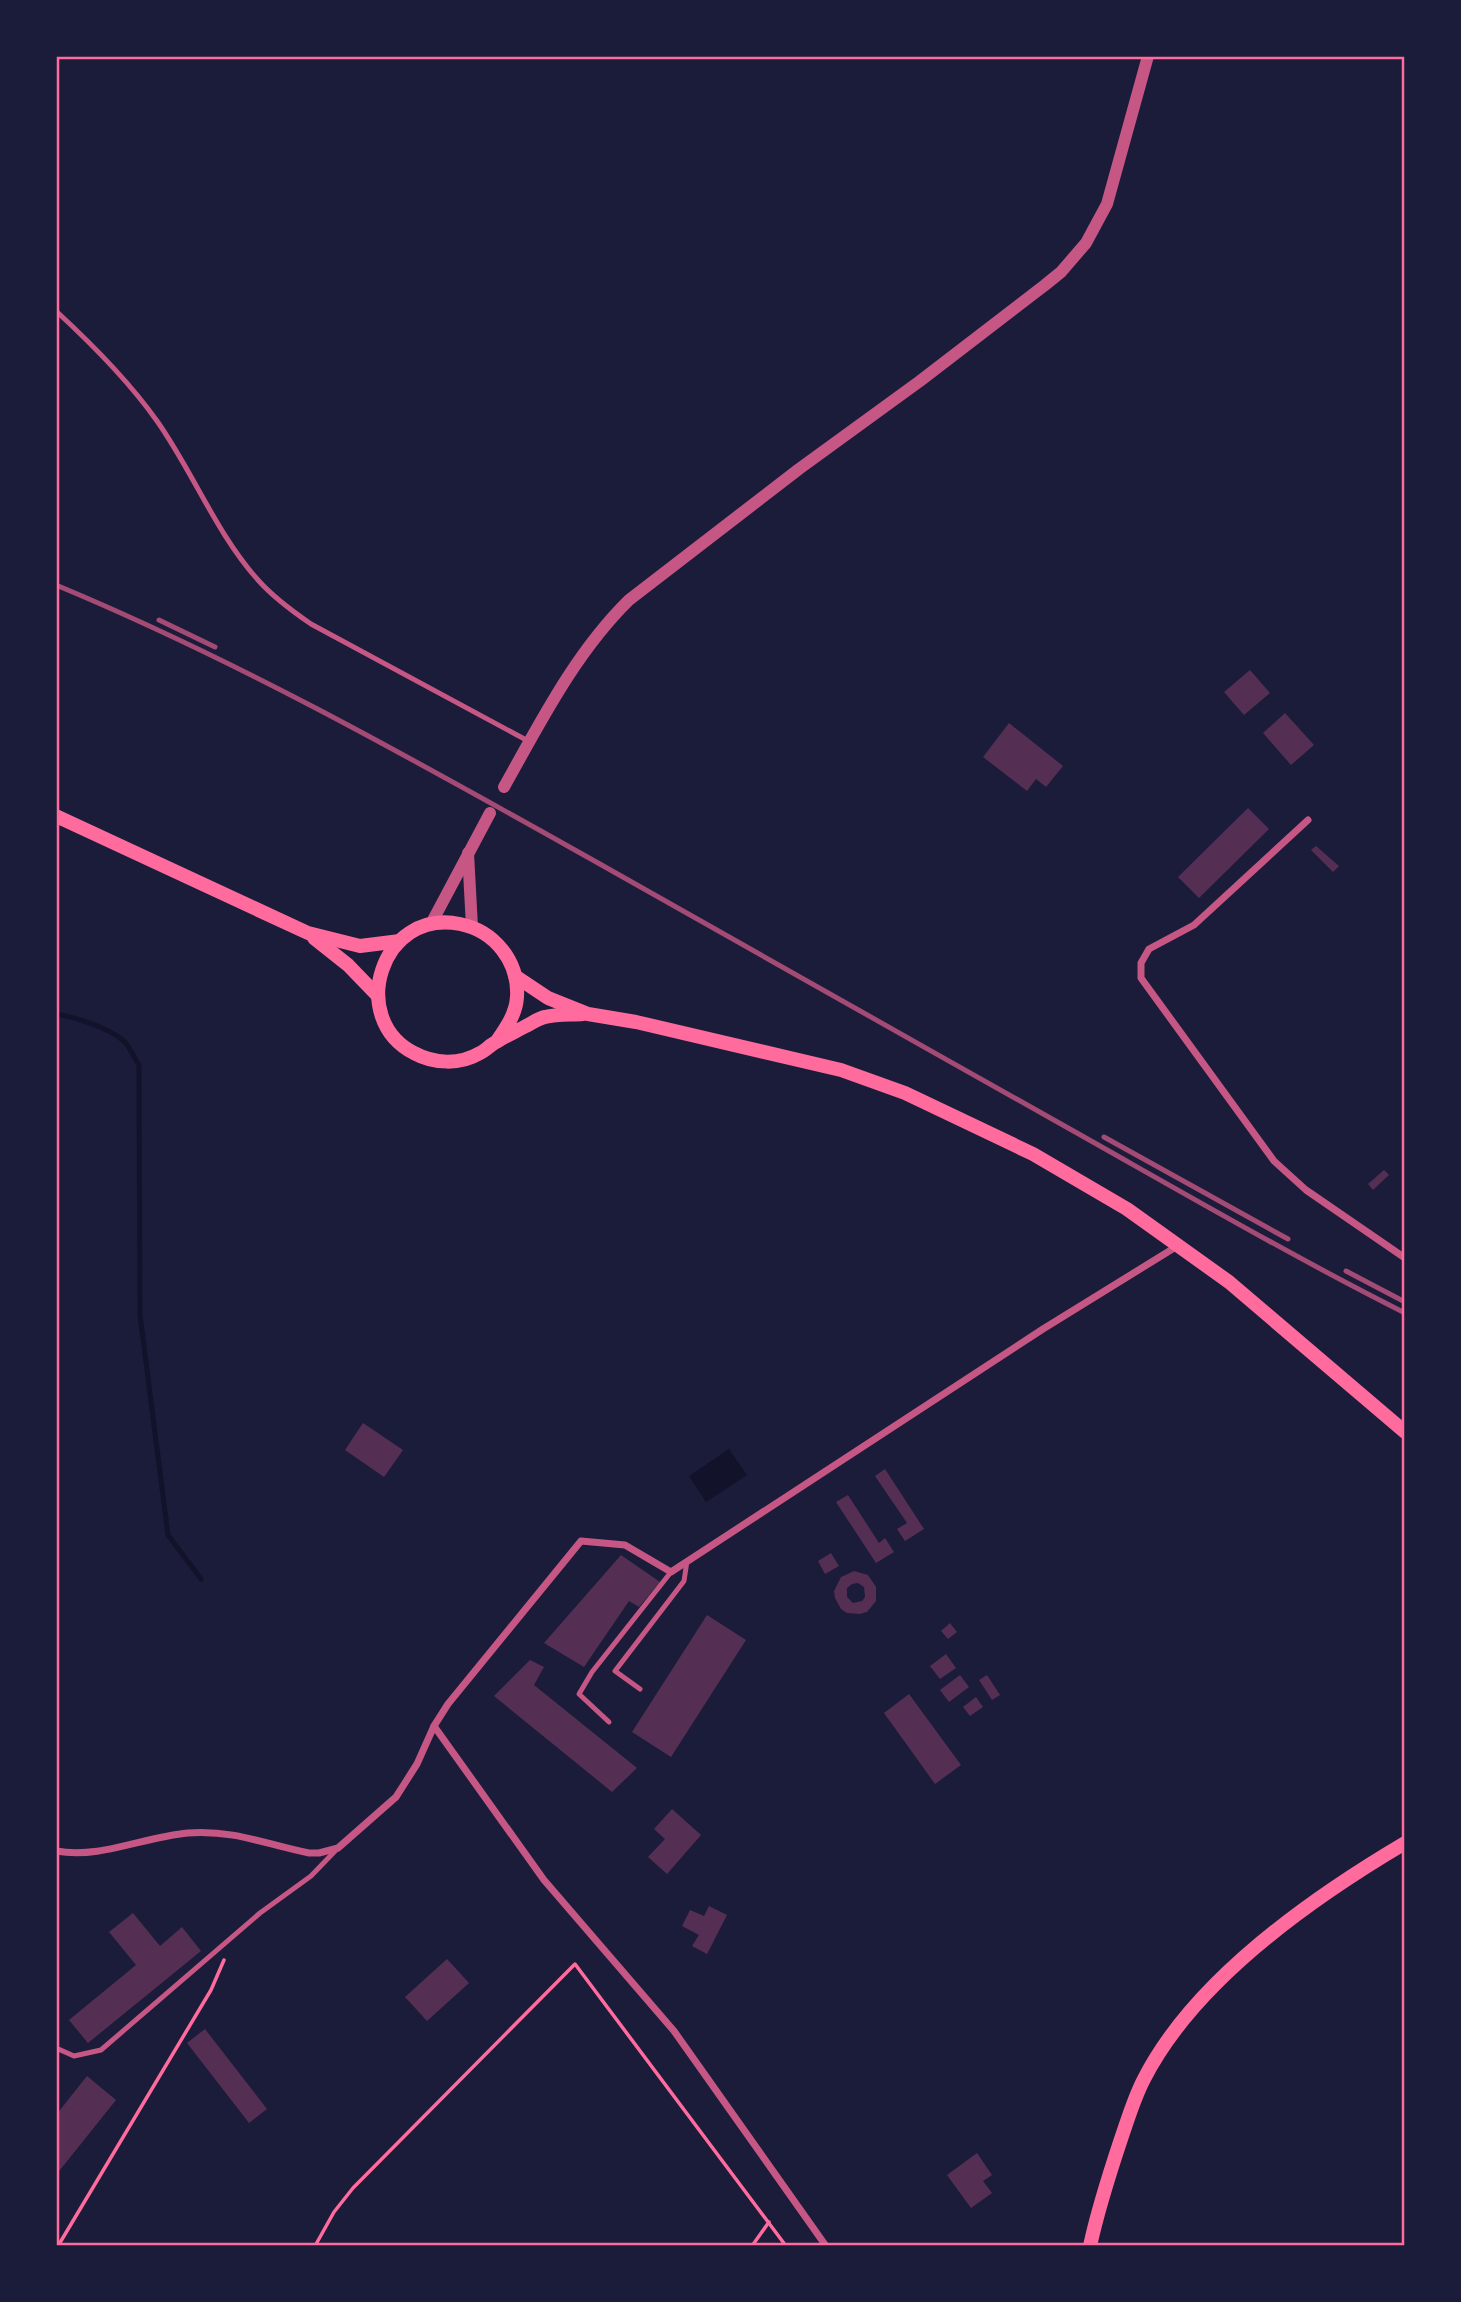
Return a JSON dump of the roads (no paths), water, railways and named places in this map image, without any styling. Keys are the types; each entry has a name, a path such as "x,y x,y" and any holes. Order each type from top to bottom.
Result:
{"main road":[{"path":"56,816 308,933 360,946 400,941"},
{"path":"497,1041 510,1021 517,999 515,976 507,955 492,938 472,927 450,922 432,922 421,925 400,941 387,956 380,975 378,996 382,1018 394,1038 412,1053 433,1061 457,1062 479,1055 497,1041 545,1017 588,1014"},
{"path":"308,933 348,965 378,996"},
{"path":"515,976 548,998 588,1014 636,1022 841,1070 905,1093 1033,1154 1127,1209 1229,1282 1405,1432"},
{"path":"1090,2246 1099,2205 1133,2104 1144,2079 1181,2023 1208,1990 1282,1927 1343,1881 1405,1843"}],"street":[{"path":"504,787 583,654 612,617 636,594 961,350 1045,285 1072,260 1086,243 1107,204 1147,56"},
{"path":"432,922 489,813"},
{"path":"1308,820 1194,925 1149,950 1141,963 1141,978 1274,1161 1306,1191 1405,1258"},
{"path":"468,850 472,927"},
{"path":"56,1851 88,1853 155,1838 208,1832 239,1835 309,1853 338,1848 396,1797 417,1764 434,1726 448,1704 582,1541 625,1545 671,1572 1044,1329 1179,1245"},
{"path":"434,1726 544,1880 674,2031 826,2246"}],"lane":[{"path":"56,311 130,384 159,424 237,554 258,580 283,604 311,624 530,742"},
{"path":"640,1689 615,1671 684,1581 687,1562"},
{"path":"609,1722 579,1694 592,1672 671,1572"},
{"path":"56,2048 74,2056 101,2050 235,1934 311,1876 338,1848"}],"waterway":[{"path":"56,1014 92,1024 118,1036 126,1043 139,1065 140,1315 168,1535 201,1579"}],"railway":[{"path":"56,585 193,647 394,750 1318,1268 1405,1313"},
{"path":"159,620 215,647"},
{"path":"1104,1137 1288,1239"},
{"path":"1346,1271 1405,1302"}]}
